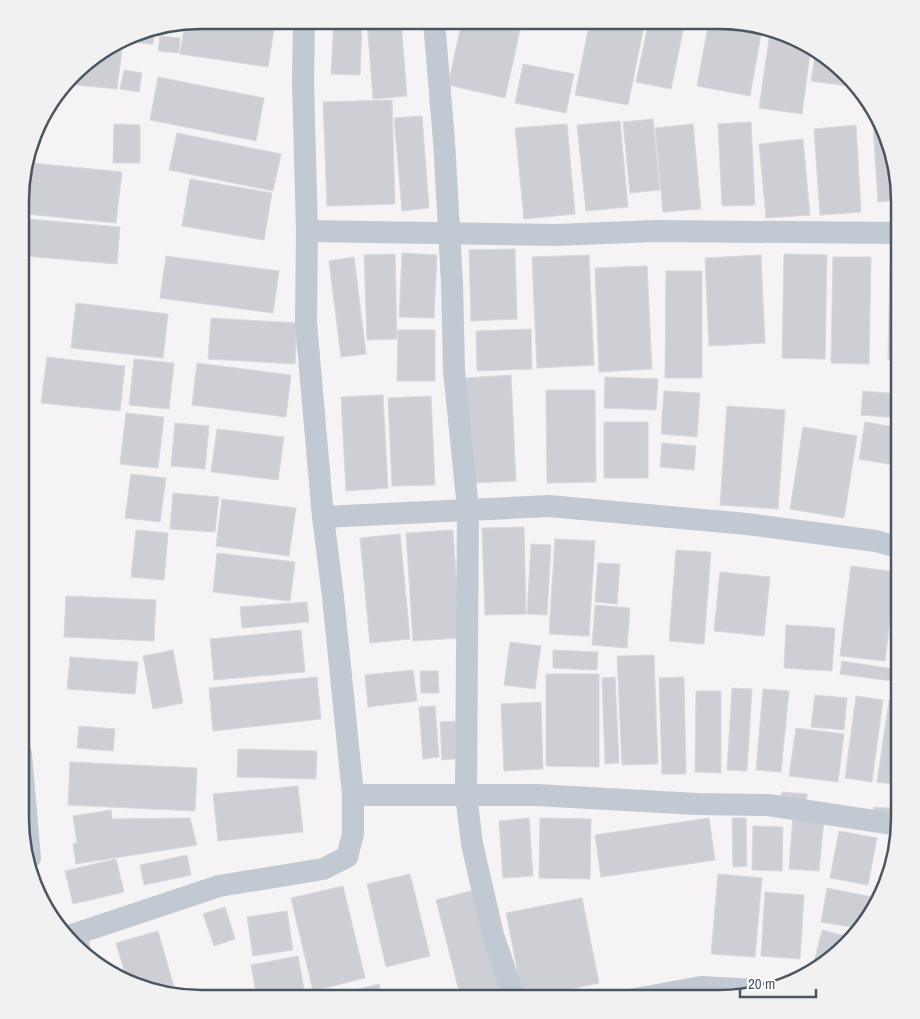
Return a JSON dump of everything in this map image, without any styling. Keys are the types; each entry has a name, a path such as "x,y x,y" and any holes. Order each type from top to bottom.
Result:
{"street":[{"path":"74,934 219,886 324,869 347,857 353,834 353,795 323,517 306,323 307,231 303,82 304,29"},
{"path":"435,29 444,141 452,283 454,370 468,509 466,794 472,844 493,935 512,990"},
{"path":"307,231 554,235 655,231 891,233"},
{"path":"323,517 549,506 757,525 891,546"},
{"path":"353,795 536,795 696,804 768,805 891,824"},
{"path":"684,990 701,987 738,989"}],"building":[{"path":"274,29 268,67 180,54 184,30"},
{"path":"334,29 362,29 360,75 331,74"},
{"path":"368,29 402,29 407,96 373,99"},
{"path":"460,29 520,29 505,98 448,85"},
{"path":"588,29 643,29 628,105 575,95"},
{"path":"647,29 683,29 671,89 636,82"},
{"path":"708,29 741,30 761,35 750,96 697,86"},
{"path":"154,36 153,44 136,42"},
{"path":"160,36 180,38 179,53 158,51"},
{"path":"769,37 810,55 802,114 759,108"},
{"path":"120,50 122,50 117,89 75,85 105,58"},
{"path":"815,58 847,86 811,81"},
{"path":"523,64 574,74 566,113 515,103"},
{"path":"124,70 142,73 139,92 120,89"},
{"path":"158,77 264,98 256,141 150,120"},
{"path":"392,100 395,204 327,206 323,102"},
{"path":"422,116 429,208 402,211 394,118"},
{"path":"653,119 660,190 630,193 623,122"},
{"path":"620,121 628,207 586,211 577,125"},
{"path":"751,122 755,205 722,206 718,124"},
{"path":"114,124 140,125 140,163 113,163"},
{"path":"567,124 575,214 524,219 515,128"},
{"path":"693,124 701,209 663,212 655,128"},
{"path":"856,125 861,212 820,215 814,129"},
{"path":"873,125 882,146 891,190 891,201 878,202"},
{"path":"177,133 281,154 273,191 169,170"},
{"path":"803,139 810,215 766,218 759,144"},
{"path":"33,163 122,172 116,223 29,214 30,181"},
{"path":"190,179 272,193 264,240 182,226"},
{"path":"29,219 120,227 117,264 29,256"},
{"path":"515,249 517,319 471,321 469,250"},
{"path":"402,253 437,255 434,318 399,317"},
{"path":"395,254 397,339 367,340 364,255"},
{"path":"784,254 827,255 825,359 782,358"},
{"path":"589,255 594,365 537,368 532,257"},
{"path":"761,255 765,343 709,346 705,258"},
{"path":"166,256 279,271 273,313 160,298"},
{"path":"354,257 366,354 341,357 329,261"},
{"path":"833,257 871,257 869,364 831,363"},
{"path":"890,263 891,263 891,360 888,360"},
{"path":"647,266 652,369 599,372 595,268"},
{"path":"666,271 702,271 702,378 665,378"},
{"path":"76,303 168,314 163,358 71,348"},
{"path":"211,318 297,323 295,364 208,359"},
{"path":"531,329 532,369 477,371 476,331"},
{"path":"398,330 435,330 435,381 397,381"},
{"path":"47,357 125,366 120,411 41,403"},
{"path":"134,359 174,363 169,409 129,405"},
{"path":"197,363 291,375 286,417 192,405"},
{"path":"511,375 516,481 471,483 466,378"},
{"path":"605,377 658,379 656,410 604,408"},
{"path":"546,390 595,390 596,482 547,483"},
{"path":"664,391 700,393 697,437 661,434"},
{"path":"863,391 891,393 891,417 861,415"},
{"path":"383,395 388,488 346,491 341,397"},
{"path":"431,396 435,485 392,486 388,398"},
{"path":"727,406 785,410 778,509 720,505"},
{"path":"126,413 164,417 158,468 120,464"},
{"path":"604,422 648,422 648,478 604,478"},
{"path":"865,422 891,426 891,464 859,459"},
{"path":"175,423 209,426 205,469 171,466"},
{"path":"803,427 857,436 844,518 790,509"},
{"path":"217,429 284,437 278,480 211,472"},
{"path":"662,443 696,446 694,470 660,467"},
{"path":"131,474 166,478 160,522 125,518"},
{"path":"173,493 219,497 215,532 170,529"},
{"path":"222,499 296,508 289,556 216,546"},
{"path":"524,527 526,614 485,615 482,528"},
{"path":"136,530 168,533 164,580 131,577"},
{"path":"453,530 460,638 413,641 406,533"},
{"path":"400,534 410,639 370,643 360,538"},
{"path":"555,539 595,541 589,636 549,634"},
{"path":"531,544 551,545 547,615 527,614"},
{"path":"676,550 711,552 704,644 669,641"},
{"path":"217,553 295,562 290,601 213,592"},
{"path":"598,563 620,564 617,604 595,602"},
{"path":"851,566 891,571 891,612 885,661 840,656"},
{"path":"720,572 770,577 764,636 714,631"},
{"path":"66,596 156,600 154,641 64,637"},
{"path":"307,602 309,622 242,628 240,607"},
{"path":"595,605 630,608 627,648 592,645"},
{"path":"786,625 835,628 832,671 784,668"},
{"path":"301,630 305,672 214,680 210,639"},
{"path":"510,642 541,646 535,689 504,685"},
{"path":"173,650 183,703 153,709 143,656"},
{"path":"553,650 598,652 597,670 553,668"},
{"path":"654,655 658,764 622,765 617,656"},
{"path":"70,657 138,662 135,694 67,689"},
{"path":"842,661 891,669 891,681 840,674"},
{"path":"413,670 417,701 368,707 365,675"},
{"path":"420,671 438,671 439,693 421,693"},
{"path":"546,674 599,674 599,767 546,766"},
{"path":"317,677 321,719 213,731 209,688"},
{"path":"615,677 619,763 605,764 602,678"},
{"path":"684,677 686,774 662,774 659,678"},
{"path":"732,688 752,689 747,771 727,770"},
{"path":"763,689 789,691 781,772 756,770"},
{"path":"696,691 721,691 721,773 695,772"},
{"path":"815,695 847,698 844,730 811,727"},
{"path":"856,696 883,700 872,782 845,778"},
{"path":"889,700 891,700 891,784 877,782"},
{"path":"541,702 543,769 504,771 501,704"},
{"path":"435,706 439,757 423,759 419,707"},
{"path":"460,721 462,758 442,760 440,722"},
{"path":"79,726 115,729 113,751 77,748"},
{"path":"796,728 844,734 838,782 789,776"},
{"path":"238,749 317,751 316,779 237,777"},
{"path":"70,762 197,768 195,811 68,805"},
{"path":"298,786 303,832 218,841 213,794"},
{"path":"782,792 807,794 806,806 780,804"},
{"path":"874,807 891,808 891,819 873,817"},
{"path":"111,810 112,819 190,818 197,845 76,864 73,844 77,843 73,816"},
{"path":"793,816 824,819 819,871 789,869"},
{"path":"529,818 533,876 503,878 499,821"},
{"path":"540,818 591,819 590,879 539,878"},
{"path":"709,818 715,860 601,877 595,835"},
{"path":"732,818 746,818 747,866 733,867"},
{"path":"753,826 783,827 782,871 752,870"},
{"path":"839,831 877,838 868,885 830,878"},
{"path":"187,855 191,875 144,885 140,865"},
{"path":"116,859 124,892 73,904 65,871"},
{"path":"410,874 430,956 386,967 367,884"},
{"path":"718,874 762,878 755,957 711,954"},
{"path":"343,886 365,978 313,990 291,898"},
{"path":"827,888 872,897 852,927 821,922"},
{"path":"475,890 501,990 459,990 436,900"},
{"path":"765,892 804,895 800,959 761,956"},
{"path":"582,898 599,983 566,990 521,990 506,913"},
{"path":"225,907 235,939 214,946 203,914"},
{"path":"287,911 293,950 253,956 247,917"},
{"path":"822,930 845,936 824,955 814,961"},
{"path":"158,931 174,988 146,981 125,972 116,943"},
{"path":"89,941 91,950 82,943"},
{"path":"298,956 304,990 255,990 251,965"},
{"path":"379,984 380,990 355,990"}]}
